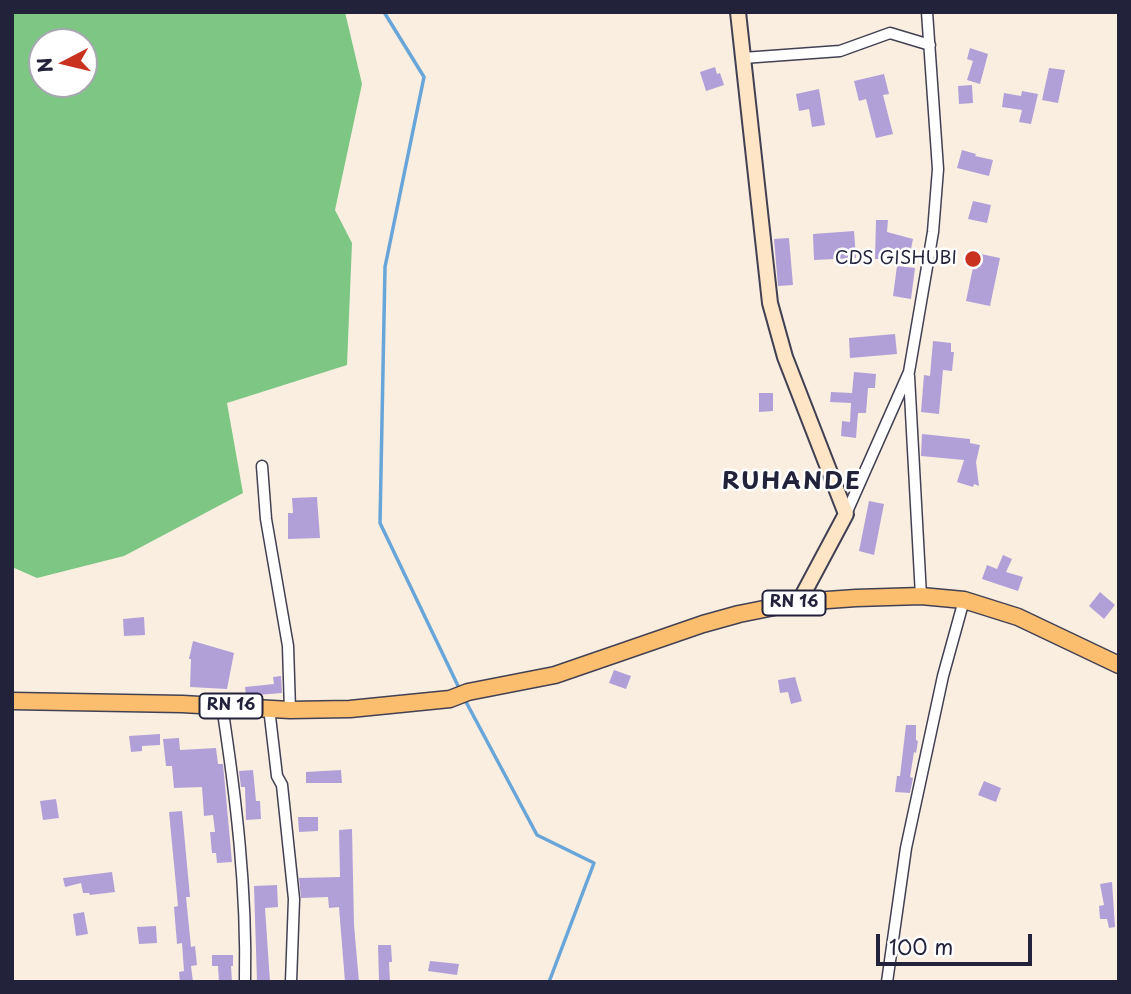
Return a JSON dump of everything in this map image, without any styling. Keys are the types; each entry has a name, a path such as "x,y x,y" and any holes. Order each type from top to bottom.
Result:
{"main road":[{"path":"738,12 770,303 777,331 846,514 799,602"},
{"name":"RN 16","path":"12,701 290,710 350,709 450,699 468,692 555,675 703,624 799,602 921,596 964,600 1018,617 1119,665"}],"street":[{"path":"921,596 909,372 933,232 938,169 927,12"},
{"path":"743,58 841,51 890,33 930,45"},
{"path":"846,514 909,372"},
{"path":"262,466 266,519 288,646 290,710"},
{"path":"887,982 906,848 943,676 964,600"},
{"path":"222,706 236,803 246,921 244,982"},
{"path":"269,708 277,776 282,785 295,899 291,982"}],"green space":[{"path":"12,12 345,12 362,84 335,210 352,243 347,365 227,403 243,493 124,556 37,578 12,567"}],"building":[{"path":"970,48 988,54 980,84 967,80 973,61 967,59"},
{"path":"715,67 724,85 706,91 700,72"},
{"path":"1049,68 1065,70 1058,103 1042,100"},
{"path":"884,74 889,94 883,95 893,134 876,138 866,99 859,101 854,81"},
{"path":"972,85 973,103 959,104 958,86"},
{"path":"819,89 825,125 812,127 809,109 799,111 796,94"},
{"path":"1022,91 1038,94 1031,124 1019,122 1022,110 1002,107 1004,93 1021,96"},
{"path":"962,150 993,160 989,176 957,168"},
{"path":"973,201 991,205 987,223 968,219"},
{"path":"876,220 888,220 887,232 913,239 910,254 887,247 886,259 875,259"},
{"path":"854,231 856,258 814,260 813,234"},
{"path":"789,238 793,285 778,286 774,239"},
{"path":"976,253 1000,258 990,306 966,301"},
{"path":"897,266 915,268 911,299 893,296"},
{"path":"895,334 897,354 850,358 849,338"},
{"path":"933,341 951,343 951,352 954,352 952,371 943,370 939,414 921,412 924,375 930,376"},
{"path":"854,372 876,374 875,388 868,388 866,413 858,413 856,438 841,436 842,421 850,422 851,403 830,402 831,392 852,393"},
{"path":"759,393 773,393 773,411 759,412"},
{"path":"922,434 970,439 970,443 980,445 976,462 979,486 957,482 964,460 921,456"},
{"path":"317,497 320,538 288,539 288,513 293,513 292,498"},
{"path":"869,501 884,504 874,555 859,551"},
{"path":"1003,555 1012,559 1006,572 1023,577 1018,591 982,579 987,565 997,569"},
{"path":"1100,592 1115,605 1104,619 1089,606"},
{"path":"144,617 145,635 124,636 123,619"},
{"path":"193,641 234,653 227,689 190,687 189,659"},
{"path":"614,670 631,676 626,689 609,683"},
{"path":"281,676 282,693 246,696 245,687 274,684 273,677"},
{"path":"795,677 802,701 791,704 788,692 780,693 778,680"},
{"path":"906,725 916,725 918,741 910,777 913,778 910,793 895,792 897,776 900,776"},
{"path":"160,734 160,745 142,746 142,751 131,752 129,736"},
{"path":"179,738 180,750 216,748 218,764 223,764 232,862 217,863 216,853 212,853 210,832 215,832 213,815 204,816 202,787 174,788 172,766 166,766 163,739"},
{"path":"253,770 261,819 246,820 245,787 241,787 239,771"},
{"path":"341,770 342,783 306,783 306,772"},
{"path":"984,781 1001,788 996,802 978,795"},
{"path":"56,799 59,818 43,820 40,801"},
{"path":"182,811 190,897 186,897 191,947 195,946 197,965 191,966 193,982 180,982 179,972 184,971 182,943 177,944 174,907 178,906 169,812"},
{"path":"298,817 318,817 318,831 299,832"},
{"path":"352,829 354,925 359,982 345,982 339,907 329,908 328,897 301,898 299,878 340,877 339,830"},
{"path":"112,872 115,892 90,895 83,893 81,883 65,887 63,878"},
{"path":"1112,882 1115,927 1109,928 1107,919 1100,919 1099,906 1104,905 1100,884"},
{"path":"277,885 278,907 265,908 270,982 257,982 254,886"},
{"path":"84,912 88,934 76,936 73,914"},
{"path":"156,926 157,943 139,944 137,927"},
{"path":"378,945 391,945 390,982 379,982"},
{"path":"212,955 233,955 232,982 219,982 218,966 212,966"},
{"path":"430,961 459,964 457,975 428,971"}],"waterway":[{"path":"384,12 424,77 385,267 380,523 460,690"},
{"path":"465,700 537,835 594,863 549,982"}],"place":[{"name":"CDS GISHUBI","path":"973,259"}],"district":[{"name":"RUHANDE","path":"792,482"}]}
